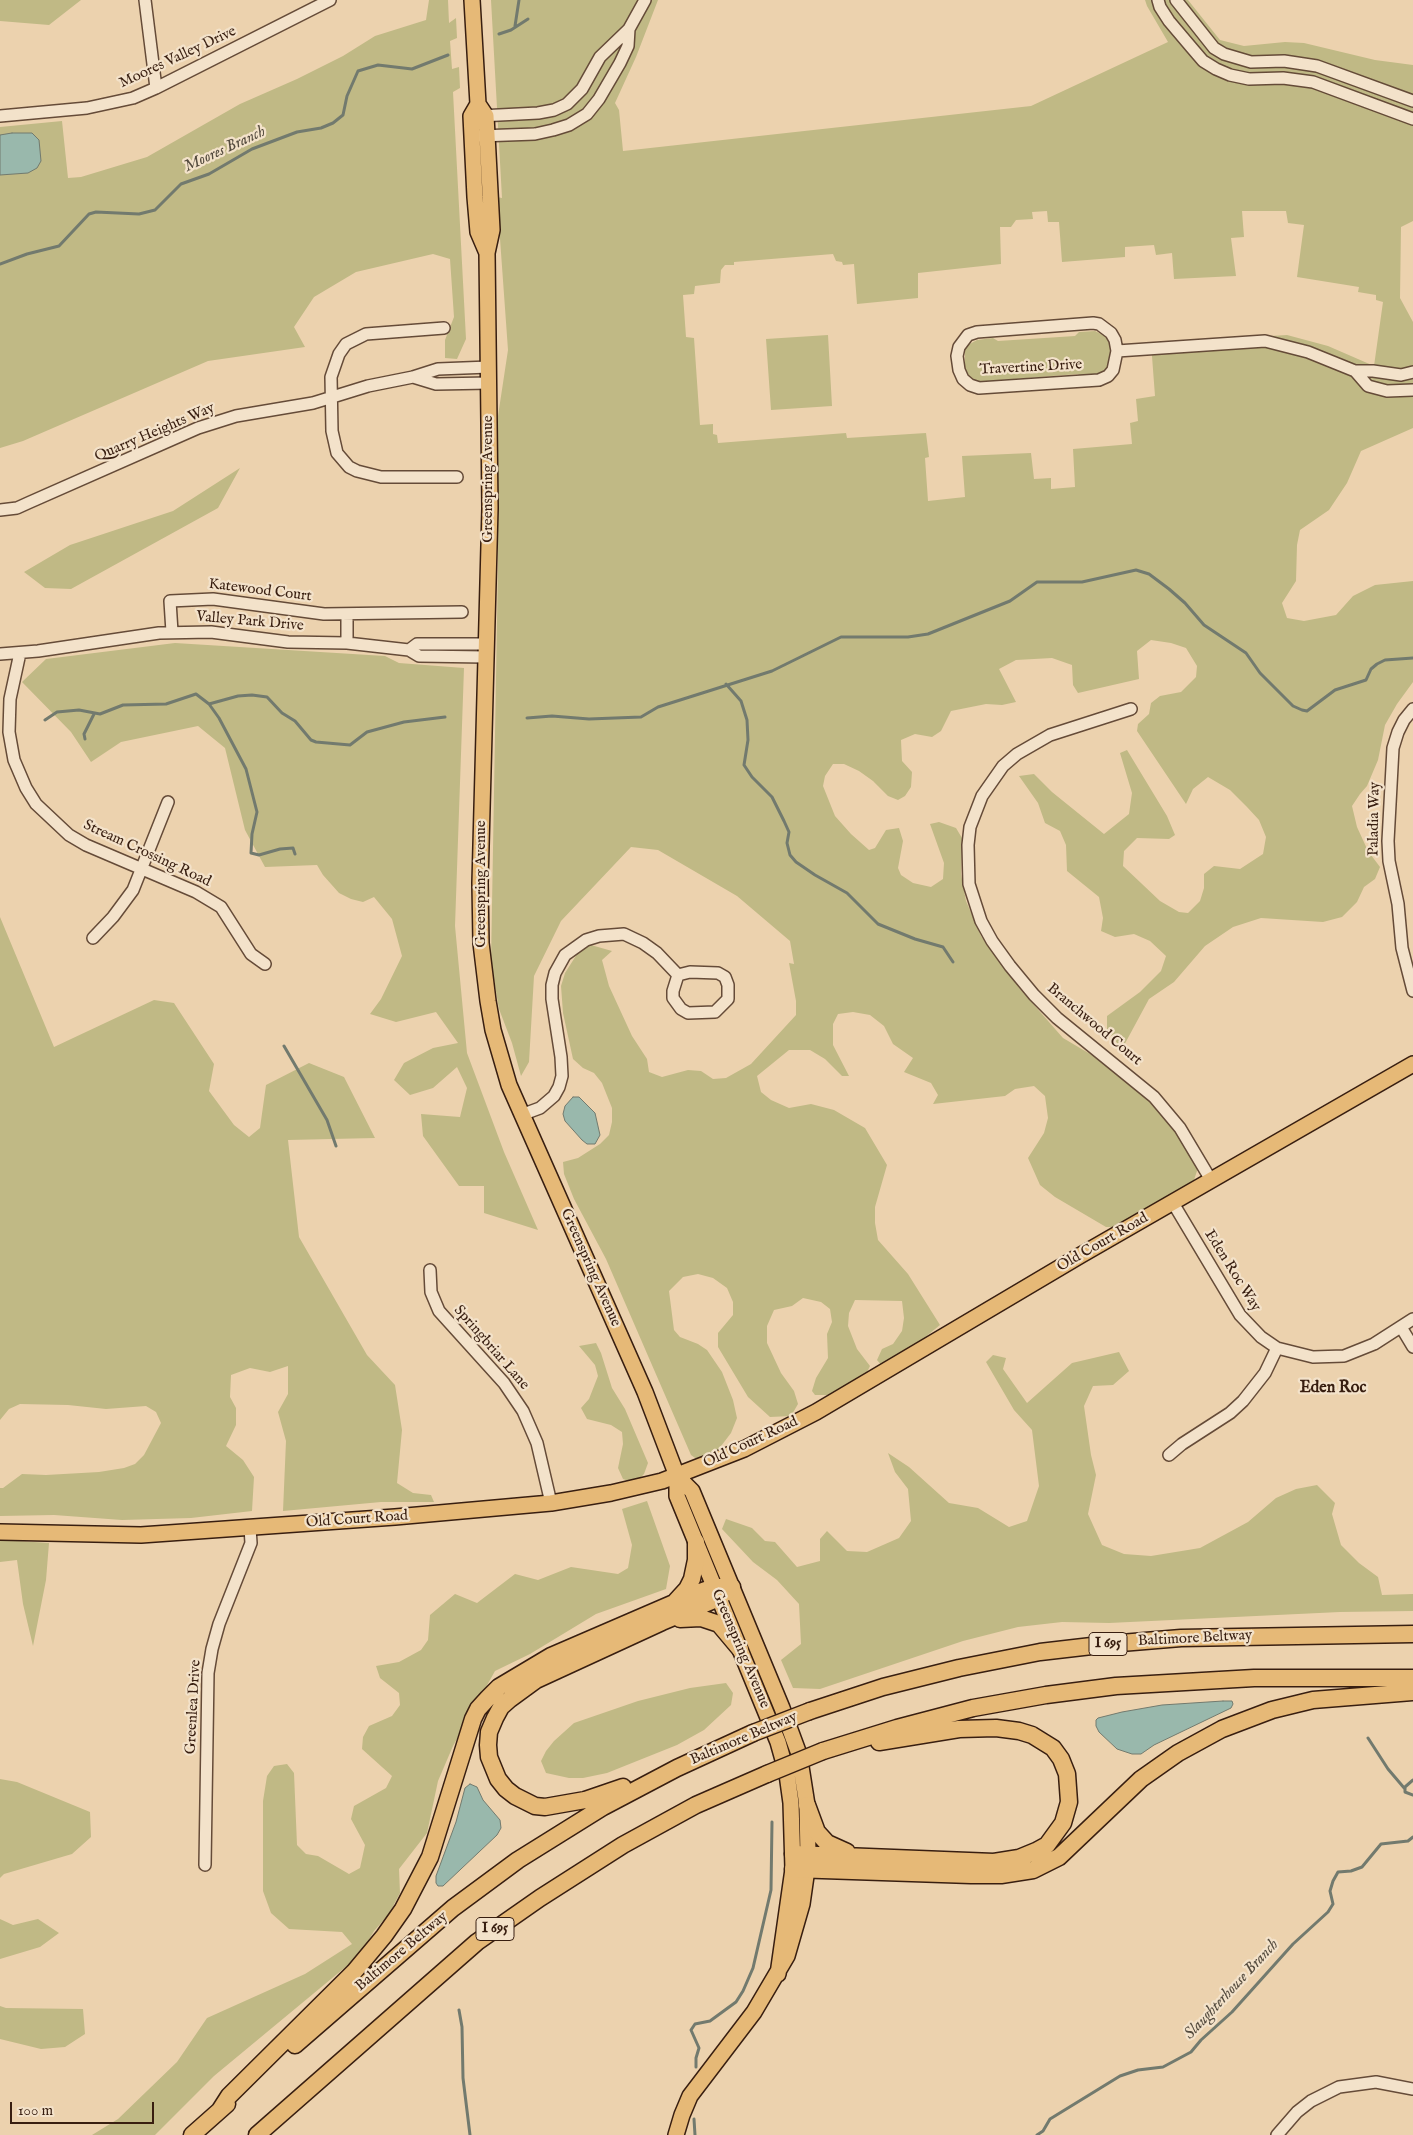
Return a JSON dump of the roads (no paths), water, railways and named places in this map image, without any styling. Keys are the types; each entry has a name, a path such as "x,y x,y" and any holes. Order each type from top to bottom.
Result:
{"highway":[{"path":"674,1603 687,1589 692,1579 696,1560 696,1542"},
{"path":"220,2110 229,2096 354,1972 404,1908 430,1857 473,1720 478,1709 488,1698 512,1678 550,1656 674,1603 732,1587"},
{"path":"677,1768 585,1800 535,1806 525,1802 506,1789 492,1769 488,1746 490,1732 495,1718 502,1707 517,1694 551,1672 662,1622 717,1592"},
{"path":"662,1622 693,1617 710,1620 719,1624 740,1649"},
{"name":"Baltimore Beltway","path":"192,2135 351,1995 460,1903 518,1860 596,1811 677,1768 753,1733 810,1711 893,1685 959,1668 1040,1652 1181,1638 1413,1634"},
{"name":"I 695","path":"258,2135 380,2025 429,1986 477,1942 540,1898 623,1845 696,1806 767,1774 825,1751 897,1728 973,1708 1046,1695 1116,1686 1254,1678 1413,1678"},
{"path":"800,1861 971,1875 1001,1875 1033,1870 1059,1857 1126,1793 1156,1768 1178,1752 1222,1729 1272,1710 1313,1700 1413,1692"},
{"path":"800,1861 859,1856 994,1862 1019,1858 1047,1844 1063,1823 1069,1802 1067,1774 1061,1759 1053,1748 1042,1740 1019,1731 996,1728 960,1729 825,1751"},
{"path":"806,1805 818,1832 827,1843 836,1849 859,1856"}],"main road":[{"name":"Greenspring Avenue","path":"472,0 480,136 492,230 486,253 490,508 480,883 482,953 494,1030 509,1085 521,1115 634,1366 677,1476 677,1496 769,1716 782,1758 800,1861"},
{"name":"Old Court Road","path":"0,1532 120,1535 250,1528 551,1503 630,1490 677,1476 744,1449 778,1432 1413,1064"},
{"name":"Greenspring Avenue","path":"676,2135 690,2096 754,2012 778,1974 800,1861 806,1805 799,1754 782,1708 692,1491 677,1476"}],"street":[{"path":"145,0 156,88"},
{"name":"Moores Valley Drive","path":"0,116 120,102 156,88 330,0"},
{"path":"478,112 538,113 554,110 567,104 582,89 600,57 629,29 645,0"},
{"path":"1158,0 1169,21 1203,61 1216,69 1230,75 1249,79 1283,78 1313,82 1413,119"},
{"path":"1176,0 1214,48 1235,59 1250,62 1284,61 1317,66 1413,101"},
{"path":"1169,21 1183,11"},
{"path":"480,136 535,134 569,125 587,114 599,99 620,63 628,46 629,29"},
{"name":"Travertine Drive","path":"1093,323 1099,324 1111,332 1117,350 1113,370 1108,376 1100,380 978,388 964,380 959,370 957,356 963,341 968,336 977,332 1093,323"},
{"path":"444,328 377,332 356,338 346,344 334,364 331,377 334,443 337,453 349,467 368,475 381,477 457,477"},
{"path":"1117,350 1265,342 1308,352 1355,370 1373,370 1401,374 1413,372"},
{"name":"Quarry Heights Way","path":"0,510 28,504 198,428 236,416 305,405 368,386 414,377 438,369 489,375"},
{"path":"1355,370 1368,386 1387,391 1413,390"},
{"name":"Katewood Court","path":"172,632 170,600 213,599 300,612 347,614 462,612"},
{"path":"347,614 347,643"},
{"name":"Valley Park Drive","path":"0,654 20,653 172,632 211,632 288,642 347,643 410,650 417,644 485,650"},
{"name":"Stream Crossing Road","path":"20,653 10,699 9,732 14,760 26,788 36,804 69,835 86,845 196,892 221,906 251,954 265,964"},
{"name":"Branchwood Court","path":"1131,709 1050,735 1017,754 1003,766 982,796 970,827 968,845 969,884 974,902 992,941 1022,980 1058,1018 1154,1097 1180,1128 1211,1180"},
{"name":"Paladia Way","path":"1413,709 1404,720 1393,748 1388,841 1389,861 1398,904 1402,948 1413,991"},
{"path":"92,938 124,904 133,890 143,869 168,802"},
{"path":"521,1115 540,1108 554,1096 559,1087 562,1076 561,1057 552,999 552,985 555,973 565,955 586,940 599,936 624,934 643,943 678,975"},
{"path":"690,972 718,973 725,977 728,985 728,999 715,1012 688,1013 681,1010 673,998 674,982 678,975 690,972"},
{"name":"Eden Roc Way","path":"1173,1203 1240,1315 1261,1337 1277,1348 1313,1357 1344,1356 1374,1344 1413,1319"},
{"name":"Springbriar Lane","path":"430,1270 431,1292 439,1310 504,1383 523,1411 537,1443 551,1503"},
{"path":"1400,1327 1413,1347"},
{"path":"1169,1455 1182,1444 1230,1413 1243,1401 1265,1372 1277,1348"},
{"name":"Greenlea Drive","path":"205,1865 208,1674 217,1630 251,1543 250,1528"},
{"path":"1277,2135 1297,2112 1311,2101 1339,2087 1376,2082 1413,2089"}],"waterway":[{"path":"515,26 519,0"},
{"name":"Moores Branch","path":"499,34 511,30 528,19"},
{"name":"Moores Branch","path":"0,264 27,254 59,246 89,214 96,212 139,214 155,210 181,184 209,174 252,149 297,132 321,128 333,123 343,115 347,96 358,71 378,65 412,69 448,55"},
{"path":"527,718 552,716 589,719 641,717 658,707 772,671 841,637 908,637 928,634 1010,601 1037,582 1082,582 1136,570 1149,574 1169,589 1185,603 1204,625 1246,653 1260,673 1293,706 1302,710 1307,711 1335,690 1366,680 1371,669 1385,660 1413,658"},
{"path":"726,684 741,701 747,720 748,740 744,765 752,777 772,797 789,832 787,843 790,855 796,862 815,875 847,893 878,924 915,939 943,947 953,962"},
{"path":"45,720 57,712 79,710 100,714 123,705 166,704 196,694 209,704 238,696 252,695 267,697 282,713 295,721 311,740 350,745 367,732 404,722 445,717"},
{"path":"209,704 219,718 246,769 257,812 252,834 251,853 259,855 280,849 293,848 295,854"},
{"path":"85,739 84,734 94,714"},
{"path":"284,1046 327,1120 336,1146"},
{"path":"1368,1738 1388,1769 1405,1789"},
{"name":"Slaughterhouse Branch","path":"1413,1780 1405,1787 1405,1792 1413,1795"},
{"path":"696,2067 699,2048 691,2030 695,2024 710,2021 736,2002 753,1968 771,1890 772,1822"},
{"name":"Slaughterhouse Branch","path":"1037,2135 1043,2131 1050,2119 1120,2076 1138,2070 1163,2067 1191,2052 1201,2040 1232,2012 1293,1944 1328,1912 1333,1904 1330,1891 1338,1872 1351,1871 1362,1867 1381,1844 1408,1841 1413,1837"},
{"path":"459,2010 462,2027 463,2078 470,2135"},
{"path":"694,2119 695,2135"}],"district":[{"name":"Eden Roc","path":"1333,1389"}]}
